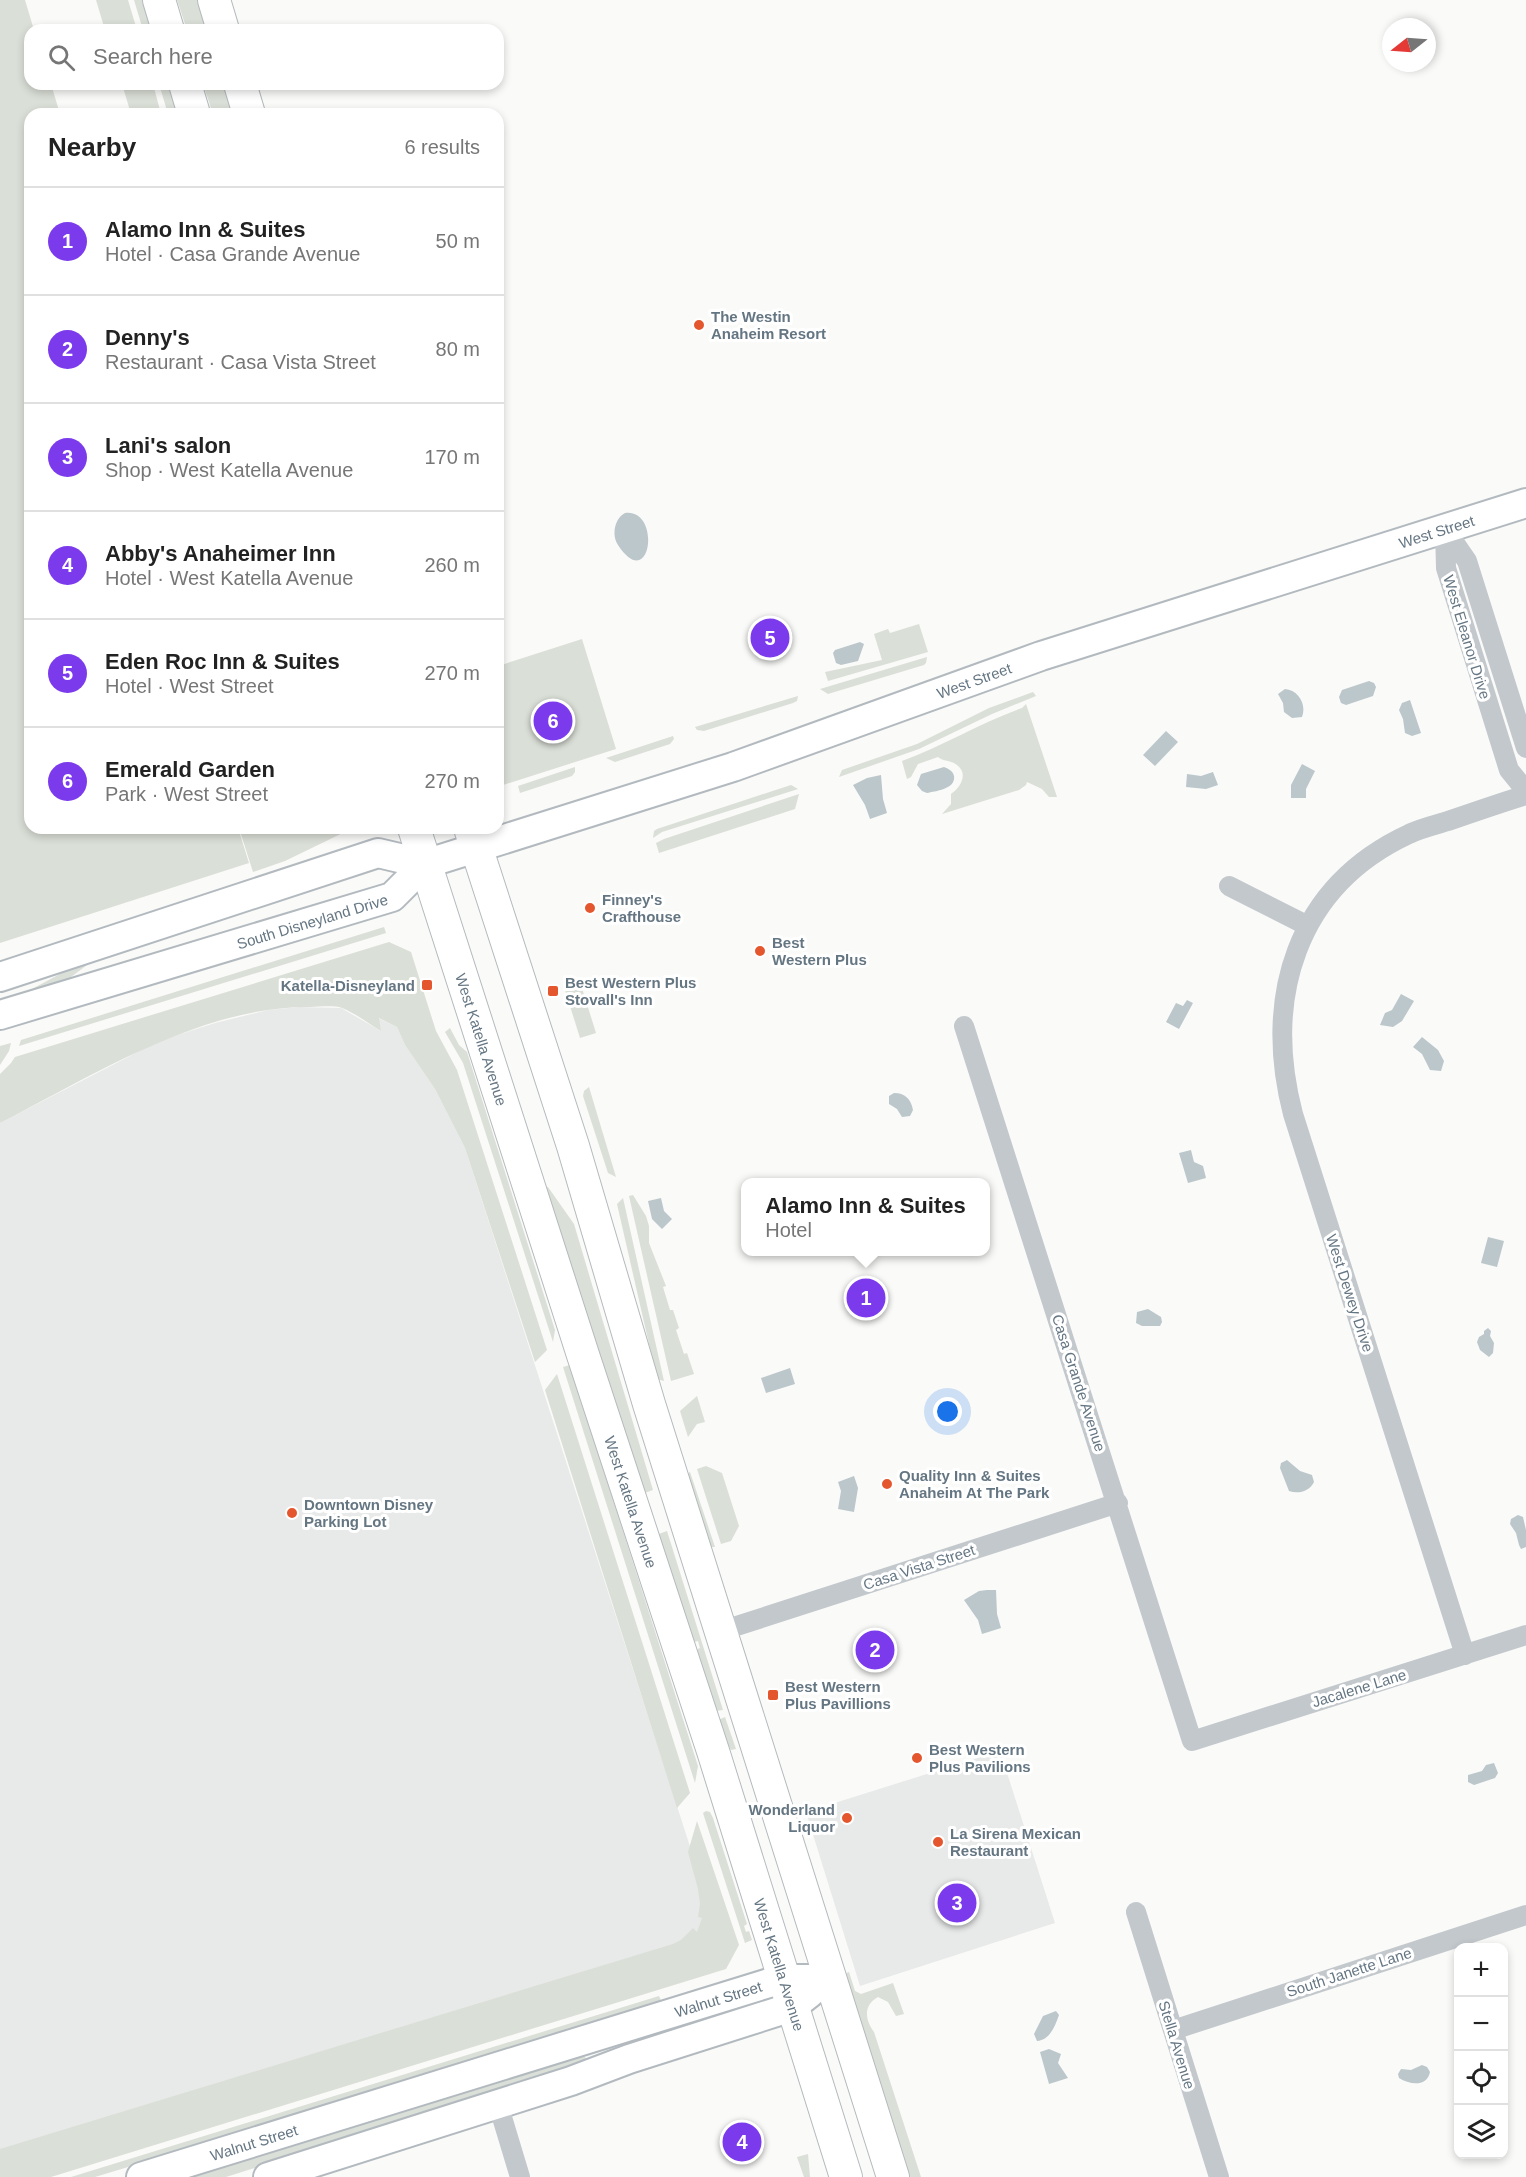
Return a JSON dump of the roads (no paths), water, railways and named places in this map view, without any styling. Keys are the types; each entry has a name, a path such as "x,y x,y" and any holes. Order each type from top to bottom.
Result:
{"main road":[{"path":"159,0 166,24"},
{"path":"214,0 221,24"},
{"path":"187,90 192,108"},
{"path":"242,90 247,108"},
{"name":"West Street","path":"504,829 788,748 1041,656 1526,503"},
{"name":"West Katella Avenue","path":"416,834 713,1751 846,2177"},
{"path":"473,838 573,1146 649,1404 893,2177"},
{"name":"West Street","path":"425,864 473,838"},
{"path":"0,977 378,853 425,864"},
{"name":"South Disneyland Drive","path":"0,1016 392,897 425,864"},
{"name":"Walnut Street","path":"141,2177 830,1979"},
{"name":"Walnut Street","path":"268,2177 572,2081 787,1993"}],"street":[{"name":"West Eleanor Drive","path":"1445,529 1467,561 1526,748"},
{"name":"West Eleanor Drive","path":"1445,529 1446,568 1453,591 1509,770 1526,793"},
{"name":"West Dewey Drive","path":"1465,1655 1293,1114 1286,1087 1281,1040 1283,1005 1295,957 1308,926 1323,901 1345,878 1385,846 1411,833 1526,793"},
{"path":"1229,886 1308,926"},
{"name":"Casa Grande Avenue","path":"964,1026 1118,1503 1192,1741"},
{"name":"Casa Vista Street","path":"721,1631 1118,1503"},
{"name":"Jacalene Lane","path":"1192,1741 1526,1635"},
{"name":"Stella Avenue","path":"1136,1912 1219,2177"},
{"name":"South Janette Lane","path":"1173,2030 1526,1915"},
{"path":"498,2104 520,2177"}],"place":[{"name":"The Westin Anaheim Resort","path":"699,325"},
{"name":"Eden Roc Inn & Suites","path":"770,638"},
{"name":"Emerald Garden","path":"553,721"},
{"name":"Finney's Crafthouse","path":"590,908"},
{"name":"Best Western Plus","path":"760,951"},
{"name":"Katella-Disneyland","path":"427,985"},
{"name":"Best Western Plus Stovall's Inn","path":"553,991"},
{"name":"Alamo Inn & Suites","path":"866,1298"},
{"name":"Quality Inn & Suites Anaheim At The Park","path":"887,1484"},
{"name":"Downtown Disney Parking Lot","path":"292,1513"},
{"name":"Denny's","path":"875,1650"},
{"name":"Best Western Plus Pavillions","path":"773,1695"},
{"name":"Best Western Plus Pavilions","path":"917,1758"},
{"name":"Wonderland Liquor","path":"847,1818"},
{"name":"La Sirena Mexican Restaurant","path":"938,1842"},
{"name":"Lani's salon","path":"957,1903"},
{"name":"Abby's Anaheimer Inn","path":"742,2142"}]}
